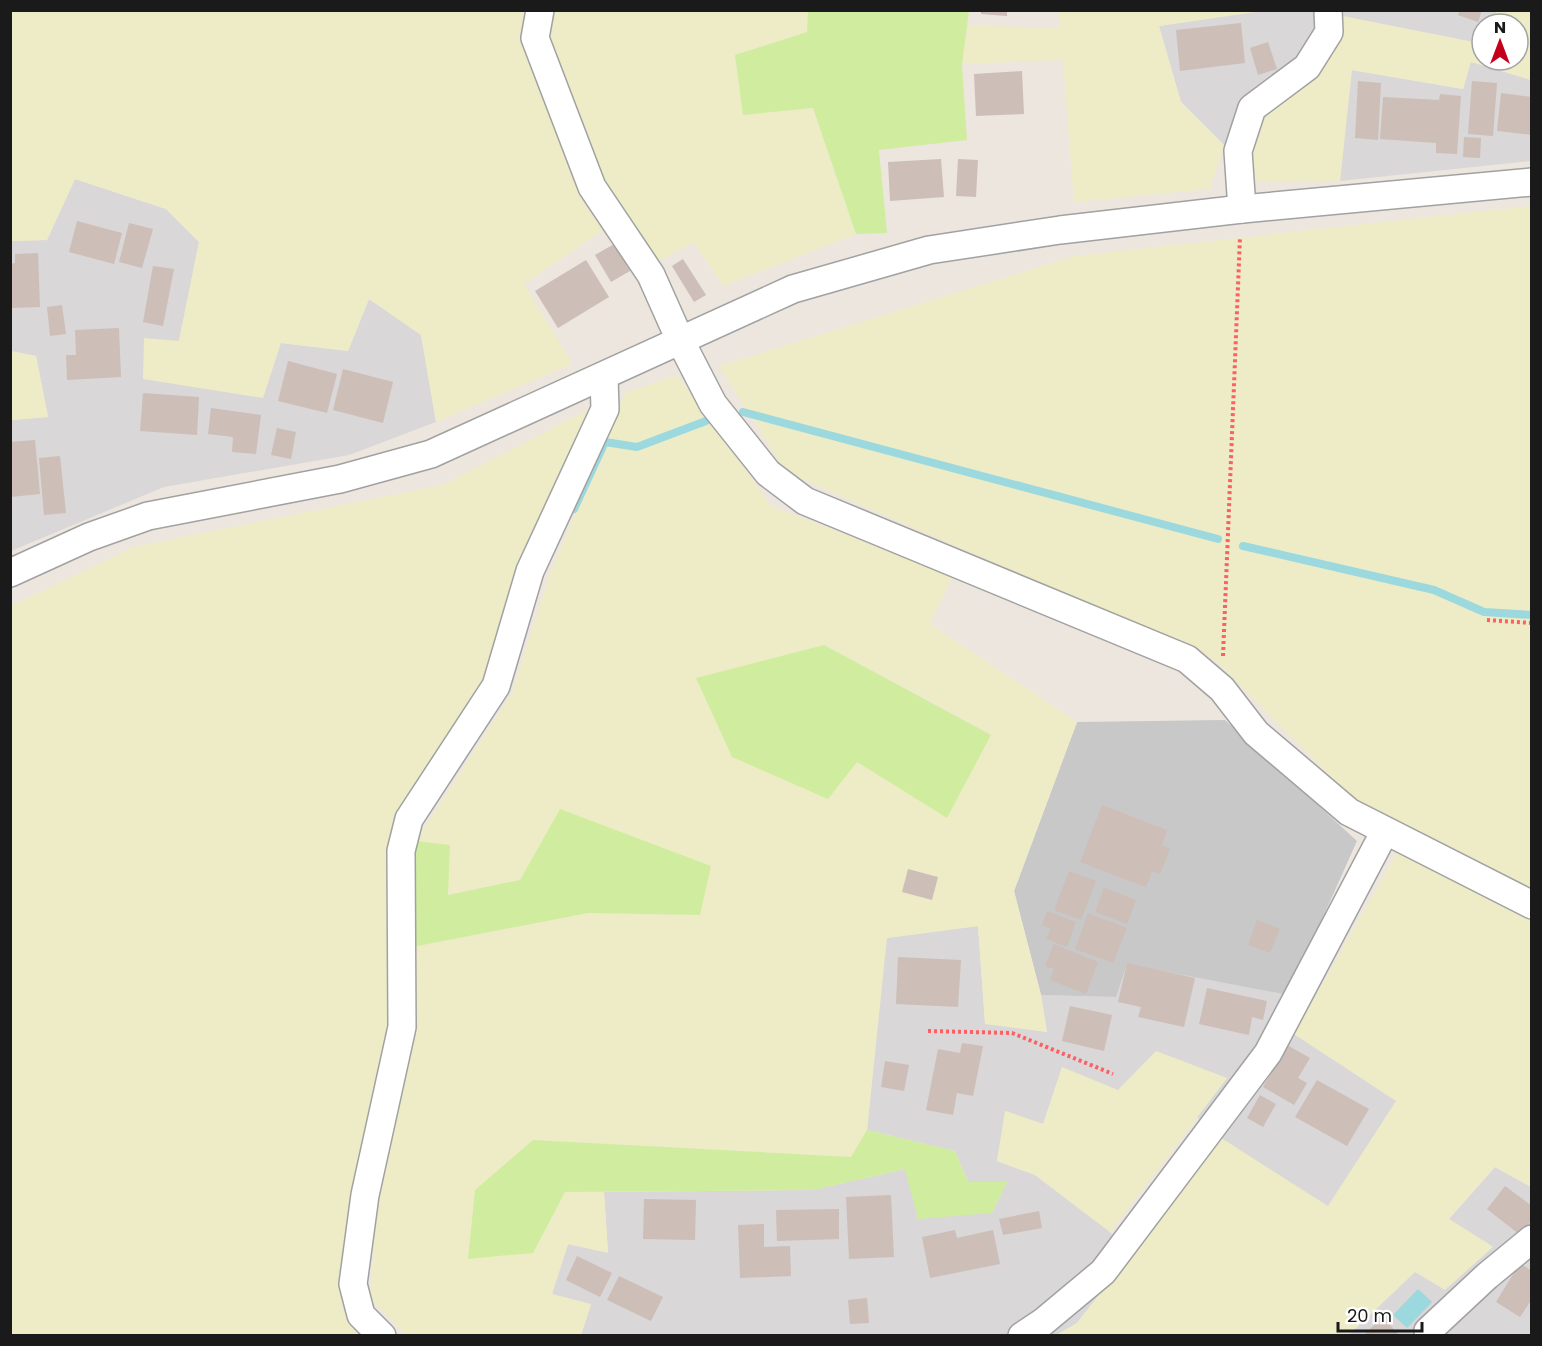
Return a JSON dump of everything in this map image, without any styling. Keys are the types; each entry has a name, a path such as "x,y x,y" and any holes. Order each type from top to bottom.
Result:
{"street":[{"path":"540,10 535,38 592,187 651,275 680,340 713,404 768,473 805,501 1187,659 1222,689 1256,733 1349,812 1532,905"},
{"path":"1242,209 1238,151 1252,108 1307,67 1329,32 1328,10"},
{"path":"10,573 89,537 148,516 340,479 431,454 793,289 929,250 1059,230 1242,209 1532,182"},
{"path":"382,1335 362,1315 353,1284 365,1195 402,1027 401,851 409,819 496,686 530,571 605,409 604,376"},
{"path":"1022,1335 1043,1322 1103,1272 1268,1053 1385,831"},
{"path":"1429,1335 1428,1331 1487,1276 1532,1239"}],"path":[{"path":"1222,689 1242,209"},
{"path":"1487,620 1532,622"},
{"path":"928,1031 1012,1033 1113,1074"}],"shaded area":[{"path":"1263,10 1497,11 1470,12 1470,41 1342,16 1318,76 1269,107 1248,153 1224,145 1181,102 1159,26"},
{"path":"10,11 528,11 522,43 582,201 603,230 524,284 572,364 436,422 421,335 369,299 348,351 281,343 263,398 143,379 144,338 179,341 199,242 166,209 75,179 47,240 11,241"},
{"path":"553,11 808,11 807,32 735,55 743,115 813,108 856,234 723,286 694,242 657,262 602,187 549,41"},
{"path":"1059,11 1263,11 1159,26 1181,102 1224,145 1210,189 1074,202 1063,60 962,64 968,25 1060,28"},
{"path":"1531,11 1531,80 1504,72 1530,72 1530,12 1496,12"},
{"path":"1342,16 1470,41 1470,65 1463,89 1352,70 1340,181 1252,182 1248,153 1269,107 1318,76"},
{"path":"1470,64 1470,72 1506,72 1531,80 1531,161 1340,181 1351,70 1463,89"},
{"path":"75,179 166,209 199,242 179,341 143,379 281,343 348,351 369,299 421,335 436,422 349,455 164,487 11,551 11,420 48,417 36,356 11,351 11,241 47,240"},
{"path":"1531,206 1531,889 1355,801 1215,660 786,472 719,366 1075,256"},
{"path":"11,351 36,356 48,417 11,420"},
{"path":"677,375 771,506 953,576 930,624 1077,722 1014,891 1041,995 1047,1032 985,1024 978,926 887,938 867,1130 851,1157 533,1140 533,1253 565,1192 604,1192 608,1253 568,1244 552,1294 591,1304 581,1335 406,1335 370,1298 378,1190 416,1024 412,947 588,913 700,915 560,810 520,880 447,895 416,841 512,693 550,574 625,393","holes":["824,645 991,734 857,761"]},
{"path":"591,408 516,568 486,680 393,824 389,1031 350,1196 341,1308 367,1335 11,1336 11,606 134,547 443,485"},
{"path":"1225,720 1357,841 1288,995 1127,964 1116,997 1041,995 1014,891 1077,722"},
{"path":"1399,849 1531,920 1531,1187 1495,1167 1449,1219 1493,1247 1445,1290 1415,1272 1348,1335 1056,1336 1077,1323 1221,1138 1328,1206 1396,1101 1294,1034"},
{"path":"978,926 985,1023 1047,1032 1041,995 1116,997 1127,963 1288,995 1294,1034 1397,1101 1328,1207 1221,1138 1197,1117 1227,1078 1118,1090 1043,1124 1006,1111 997,1161 1035,1175 1110,1232 1129,1257 1077,1323 1056,1335 581,1335 591,1305 552,1294 568,1244 608,1252 604,1192 813,1190 905,1169 992,1213 1006,1182 968,1182 955,1151 867,1130 886,938"},
{"path":"1156,1051 1227,1078 1110,1232 1035,1175 997,1161 1005,1111 1043,1124 1062,1067 1118,1090"},
{"path":"1495,1167 1531,1187 1531,1335 1348,1336 1415,1272 1492,1246 1449,1219"}],"green space":[{"path":"808,11 969,11 962,64 967,140 879,150 887,233 856,234 813,108 743,115 735,55 807,32"},
{"path":"824,645 991,735 947,818 857,762 828,799 732,757 696,678"},
{"path":"560,809 711,866 700,915 588,913 412,947 416,841 450,845 448,895 520,880"},
{"path":"867,1130 955,1151 968,1182 1007,1182 992,1213 918,1219 905,1169 813,1190 565,1192 533,1253 468,1259 475,1190 533,1140 851,1157"}],"water":[{"path":"1418,1289 1432,1302 1407,1328 1393,1315"}],"building":[{"path":"981,10 1007,10 1007,16 981,14"},
{"path":"1460,10 1482,10 1481,12 1470,12 1470,19 1458,15"},
{"path":"1241,23 1245,63 1180,71 1176,30"},
{"path":"1268,42 1277,69 1258,75 1250,48"},
{"path":"1022,71 1024,114 976,116 974,74"},
{"path":"1358,81 1381,83 1378,140 1355,138"},
{"path":"1472,81 1497,83 1493,136 1468,134"},
{"path":"1501,93 1532,97 1532,135 1497,131"},
{"path":"1440,94 1461,96 1457,154 1436,153 1436,143 1380,139 1383,97 1439,100"},
{"path":"1464,137 1481,138 1480,158 1463,157"},
{"path":"941,159 944,197 890,201 888,162"},
{"path":"958,159 978,160 976,197 956,196"},
{"path":"77,221 122,233 114,264 69,252"},
{"path":"129,223 153,229 142,268 119,262"},
{"path":"614,244 630,271 611,282 595,255"},
{"path":"38,253 40,307 10,308 10,264 15,263 15,254"},
{"path":"683,259 706,295 694,302 672,266"},
{"path":"586,260 609,297 558,328 535,291"},
{"path":"153,266 174,269 163,326 143,322"},
{"path":"62,305 66,334 50,336 47,307"},
{"path":"119,328 121,377 67,380 66,355 76,355 75,330"},
{"path":"288,361 337,374 327,413 278,401"},
{"path":"343,369 393,382 383,423 333,410"},
{"path":"143,393 199,397 197,435 140,431"},
{"path":"211,408 261,415 256,454 232,452 233,437 208,434"},
{"path":"277,428 296,432 291,459 271,455"},
{"path":"35,440 40,494 10,497 10,442"},
{"path":"60,456 66,513 44,515 39,458"},
{"path":"1102,805 1167,830 1162,845 1170,849 1160,874 1152,871 1146,887 1080,862"},
{"path":"908,869 938,877 932,900 902,892"},
{"path":"1069,871 1096,881 1081,920 1054,910"},
{"path":"1104,888 1136,900 1127,924 1095,912"},
{"path":"1047,911 1076,922 1067,947 1046,939 1051,929 1042,925"},
{"path":"1088,913 1127,928 1113,963 1075,949"},
{"path":"1257,920 1280,929 1270,953 1248,945"},
{"path":"1054,944 1098,962 1086,994 1050,980 1054,969 1045,966"},
{"path":"898,957 961,960 958,1007 896,1004"},
{"path":"1127,963 1195,978 1184,1027 1138,1017 1141,1007 1118,1002"},
{"path":"1207,988 1267,1001 1263,1020 1252,1017 1249,1035 1199,1024"},
{"path":"1070,1006 1112,1015 1104,1051 1062,1041"},
{"path":"962,1043 983,1046 973,1096 957,1093 953,1115 926,1110 938,1049 960,1053"},
{"path":"1287,1045 1310,1058 1298,1078 1307,1083 1294,1105 1263,1087"},
{"path":"885,1061 909,1065 904,1091 881,1087"},
{"path":"1317,1080 1369,1109 1347,1146 1295,1117"},
{"path":"1260,1095 1276,1104 1263,1127 1247,1118"},
{"path":"1505,1186 1532,1206 1532,1220 1520,1235 1487,1209"},
{"path":"891,1195 894,1257 849,1259 846,1197"},
{"path":"644,1199 696,1200 695,1240 643,1239"},
{"path":"839,1209 839,1239 777,1241 776,1210"},
{"path":"1039,1211 1042,1228 1003,1235 999,1219"},
{"path":"764,1224 764,1247 790,1246 791,1276 740,1278 738,1225"},
{"path":"955,1230 957,1238 993,1230 1000,1264 930,1278 922,1237"},
{"path":"577,1256 612,1273 600,1297 566,1280"},
{"path":"1520,1263 1532,1271 1532,1299 1520,1317 1496,1302"},
{"path":"619,1276 663,1297 651,1321 607,1300"},
{"path":"867,1298 869,1323 850,1324 848,1300"},
{"path":"1382,1317 1400,1336 1363,1336"}],"waterway":[{"path":"743,412 1218,539"},
{"path":"574,509 605,442 637,447 706,421"},
{"path":"1243,546 1434,590 1484,612 1532,615"}]}
